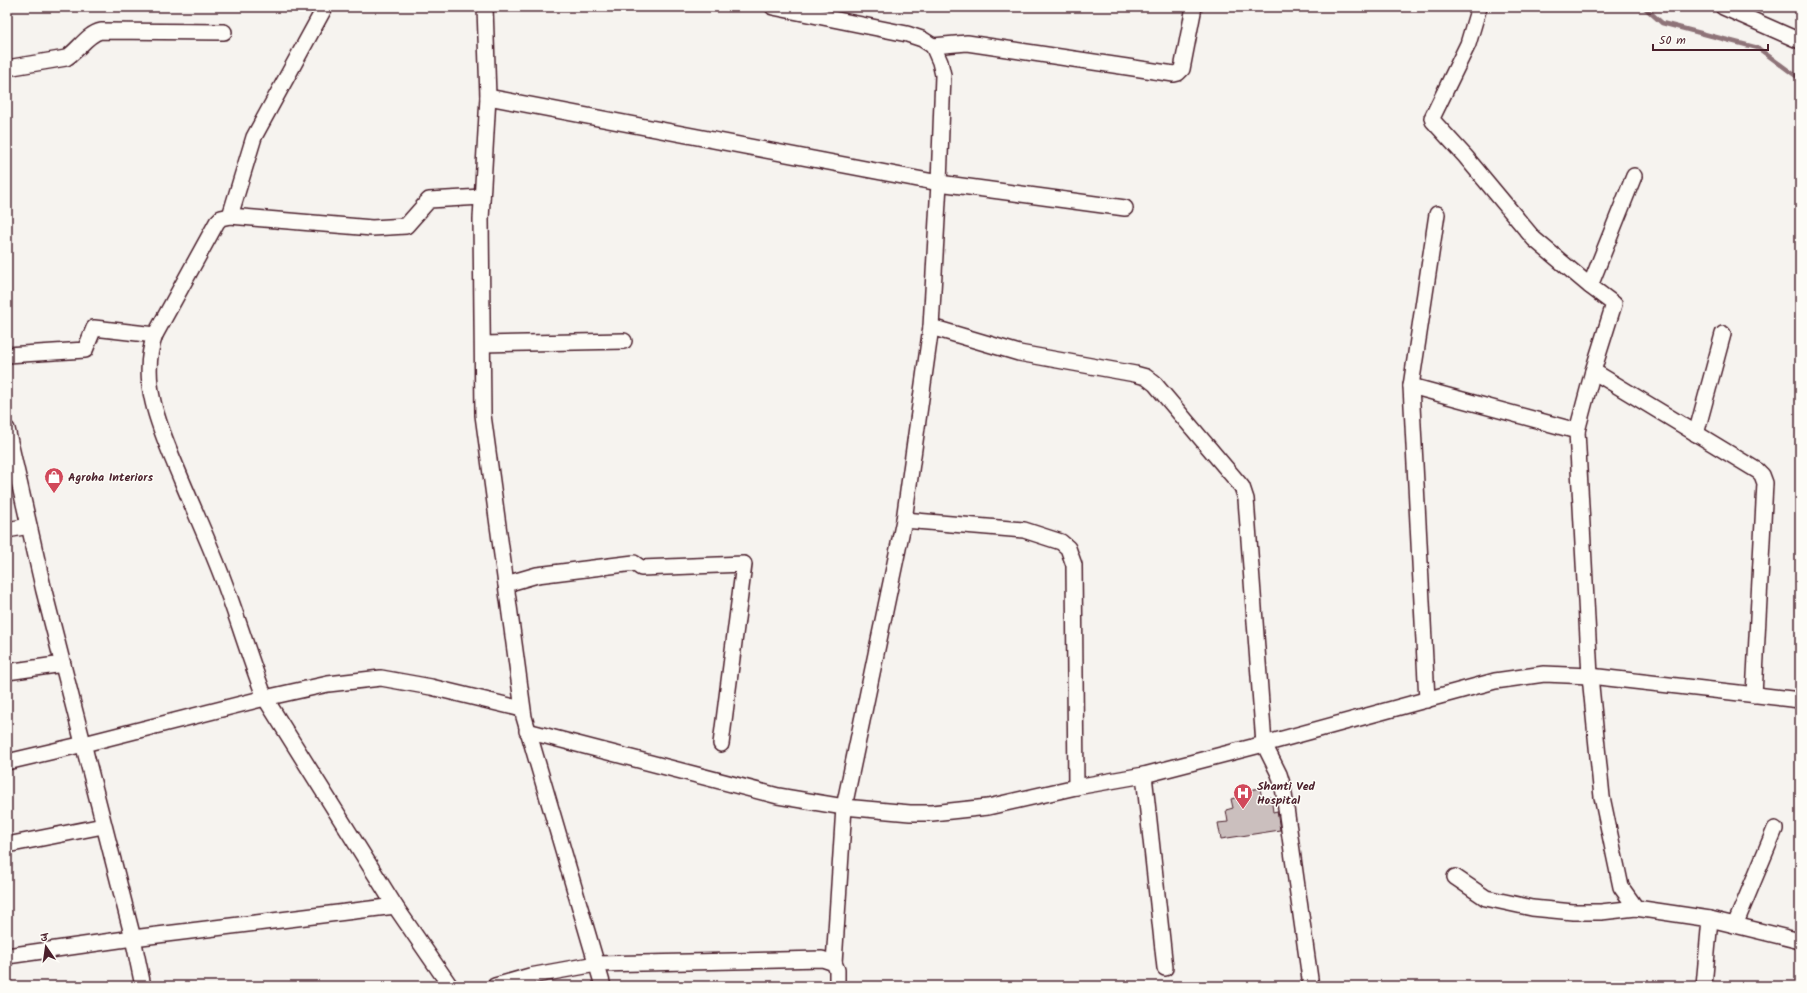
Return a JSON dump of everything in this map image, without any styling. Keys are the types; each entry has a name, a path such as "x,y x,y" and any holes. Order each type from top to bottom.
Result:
{"street":[{"path":"230,216 254,137 325,7"},
{"path":"485,7 488,97 481,218 483,415 522,709 527,731 603,986"},
{"path":"773,7 907,34 922,39 933,46 940,62 943,75 931,327 904,520 844,807 834,963 837,970 837,986"},
{"path":"933,46 967,43 1174,74 1178,73 1182,69 1194,7"},
{"path":"1479,7 1468,44 1432,118 1432,121 1465,156 1534,239 1614,304 1593,371 1577,431 1590,676 1602,797 1621,887 1636,908"},
{"path":"1723,7 1800,41"},
{"path":"7,68 66,58 74,54 94,34 102,31 224,32"},
{"path":"488,97 939,182 1124,208"},
{"path":"1590,286 1634,176"},
{"path":"450,986 395,906 265,698 252,666 221,575 160,429 149,373 150,353 155,335 216,222 221,218 230,216 379,228 406,226 429,200 482,197"},
{"path":"1427,700 1411,386 1437,214"},
{"path":"931,327 1019,353 1146,377 1155,384 1242,487 1246,499 1264,744 1279,774 1283,787 1311,986"},
{"path":"7,354 86,350 94,328 155,335"},
{"path":"1696,434 1723,334"},
{"path":"482,344 624,341"},
{"path":"1593,371 1758,471 1762,476 1764,484 1754,695"},
{"path":"1411,386 1577,431"},
{"path":"7,429 29,526 103,826 133,938 143,986"},
{"path":"904,520 1024,530 1049,537 1061,542 1068,548 1074,565 1076,786"},
{"path":"7,530 29,526"},
{"path":"506,584 537,575 634,563 641,568 744,564 721,744"},
{"path":"7,672 63,664"},
{"path":"527,731 778,796 844,807 910,813 955,811 988,807 1076,786 1144,774 1264,744 1495,682 1544,674 1590,676 1800,700"},
{"path":"7,762 265,698 328,684 381,678 431,687 522,709"},
{"path":"1144,774 1165,968"},
{"path":"7,845 103,826"},
{"path":"1735,925 1775,829"},
{"path":"1455,877 1486,898 1504,903 1532,908 1573,912 1601,912 1636,908 1710,919 1800,941"},
{"path":"7,956 133,938 395,906"},
{"path":"1704,986 1710,919"},
{"path":"495,986 530,976 596,964 822,960 834,963"}],"building":[{"path":"1260,788 1262,799 1271,797 1273,812 1277,811 1280,830 1221,839 1218,823 1228,822 1226,810 1233,808 1231,799 1239,797 1238,792"}],"waterway":[{"path":"1644,7 1662,23 1758,48 1800,79"}],"place":[{"name":"Agroha Interiors","path":"54,494"},
{"name":"Shanti Ved Hospital","path":"1243,810"}]}
